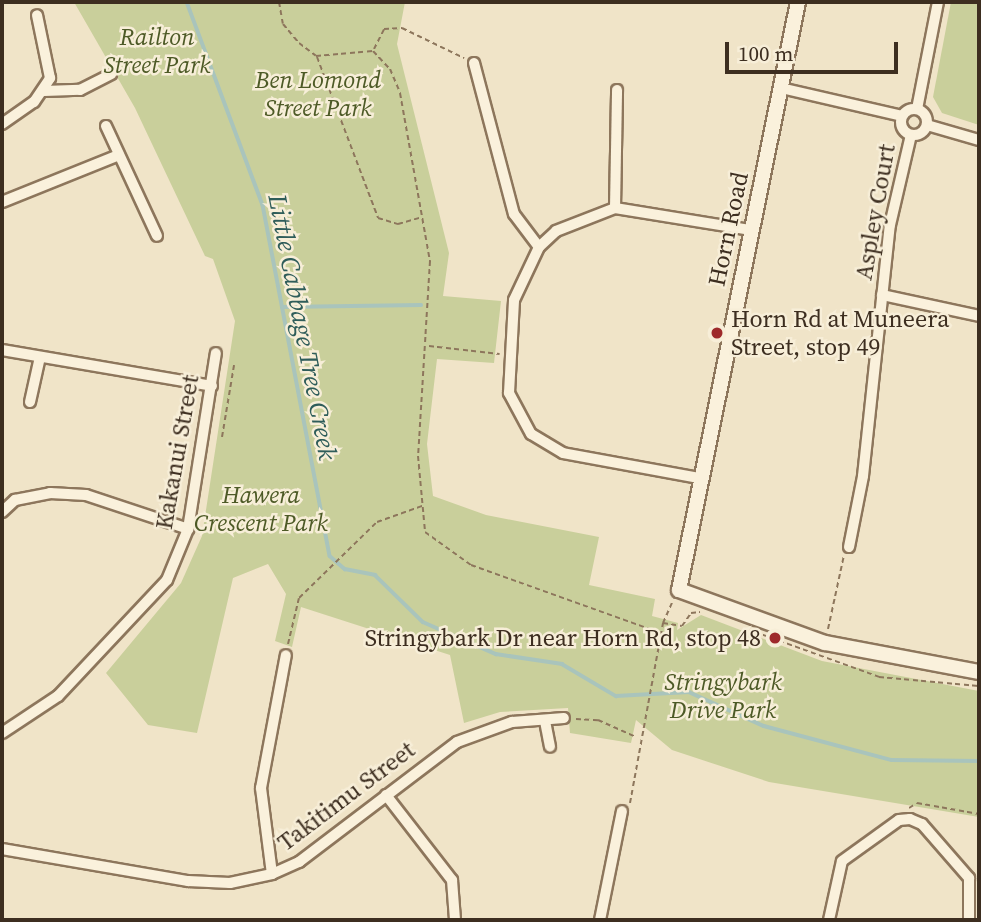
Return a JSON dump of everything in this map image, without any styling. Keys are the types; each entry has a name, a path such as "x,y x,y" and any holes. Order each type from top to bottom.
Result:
{"street":[{"name":"Horn Road","path":"679,590 699,478 798,2"},
{"path":"938,2 917,109 927,125 979,140"},
{"path":"37,15 50,57 44,91"},
{"path":"474,63 514,214 539,247"},
{"path":"2,124 44,91 80,90 111,74"},
{"path":"781,88 902,116 917,109"},
{"path":"615,208 617,90"},
{"path":"902,116 911,135 927,125"},
{"path":"106,125 157,236"},
{"name":"Aspley Court","path":"849,547 882,295 911,135"},
{"path":"2,202 119,155"},
{"path":"699,478 544,444 515,411 508,355 514,300 539,247 577,220 615,208 751,230"},
{"path":"882,295 979,316"},
{"path":"2,350 212,386"},
{"name":"Kakanui Street","path":"2,733 58,696 134,619 167,580 188,528 216,354"},
{"path":"30,402 40,357"},
{"path":"2,512 15,500 50,493 86,495 188,528"},
{"path":"679,590 825,643 979,673"},
{"path":"271,874 261,788 286,655"},
{"name":"Takitimu Street","path":"2,849 188,881 230,883 271,874 299,862 457,743 512,722 564,718"},
{"path":"545,721 550,747"},
{"path":"386,795 452,880 455,920"},
{"path":"600,920 622,811"},
{"path":"828,920 842,861 899,820 922,824 970,878 968,920"}],"path":[{"path":"279,2 283,24 316,56 378,218 398,224 424,217"},
{"path":"373,51 384,29 402,28 474,63"},
{"path":"316,56 373,51"},
{"path":"373,51 390,69 400,93 424,217 428,346 418,456 425,532 442,550 661,633 638,738 632,801 622,811"},
{"path":"428,346 508,355"},
{"path":"222,437 234,365"},
{"path":"286,655 299,598 343,560 377,522 422,506"},
{"path":"825,643 849,547"},
{"path":"663,623 679,590"},
{"path":"564,718 598,720 638,738"},
{"path":"899,820 918,803 979,814"}],"green space":[{"path":"74,2 405,2 397,44 449,253 443,296 501,301 494,363 437,359 427,444 433,496 486,515 599,537 589,585 655,599 652,616 678,623 677,630 701,615 822,661 979,691 979,817 769,782 672,750 636,720 631,743 570,733 568,708 500,712 464,723 450,655 301,607 292,647 275,641 286,594 268,564 233,578 197,733 148,725 106,673 181,583 202,536 235,321 213,259 205,256 135,108"},
{"path":"951,2 979,2 979,125 942,113 933,97"}],"waterway":[{"name":"Little Cabbage Tree Creek","path":"187,2 263,205 330,556 345,569 375,575 423,622 496,654 562,664 616,696 689,692 764,726 892,760 979,761"},
{"path":"282,307 421,305"}],"place":[{"name":"Horn Rd at Muneera Street, stop 49","path":"717,333"},
{"name":"Stringybark Dr near Horn Rd, stop 48","path":"775,638"}],"park label":[{"name":"Railton Street Park","path":"157,51"},
{"name":"Ben Lomond Street Park","path":"318,94"},
{"name":"Hawera Crescent Park","path":"261,509"},
{"name":"Stringybark Drive Park","path":"723,696"}]}
